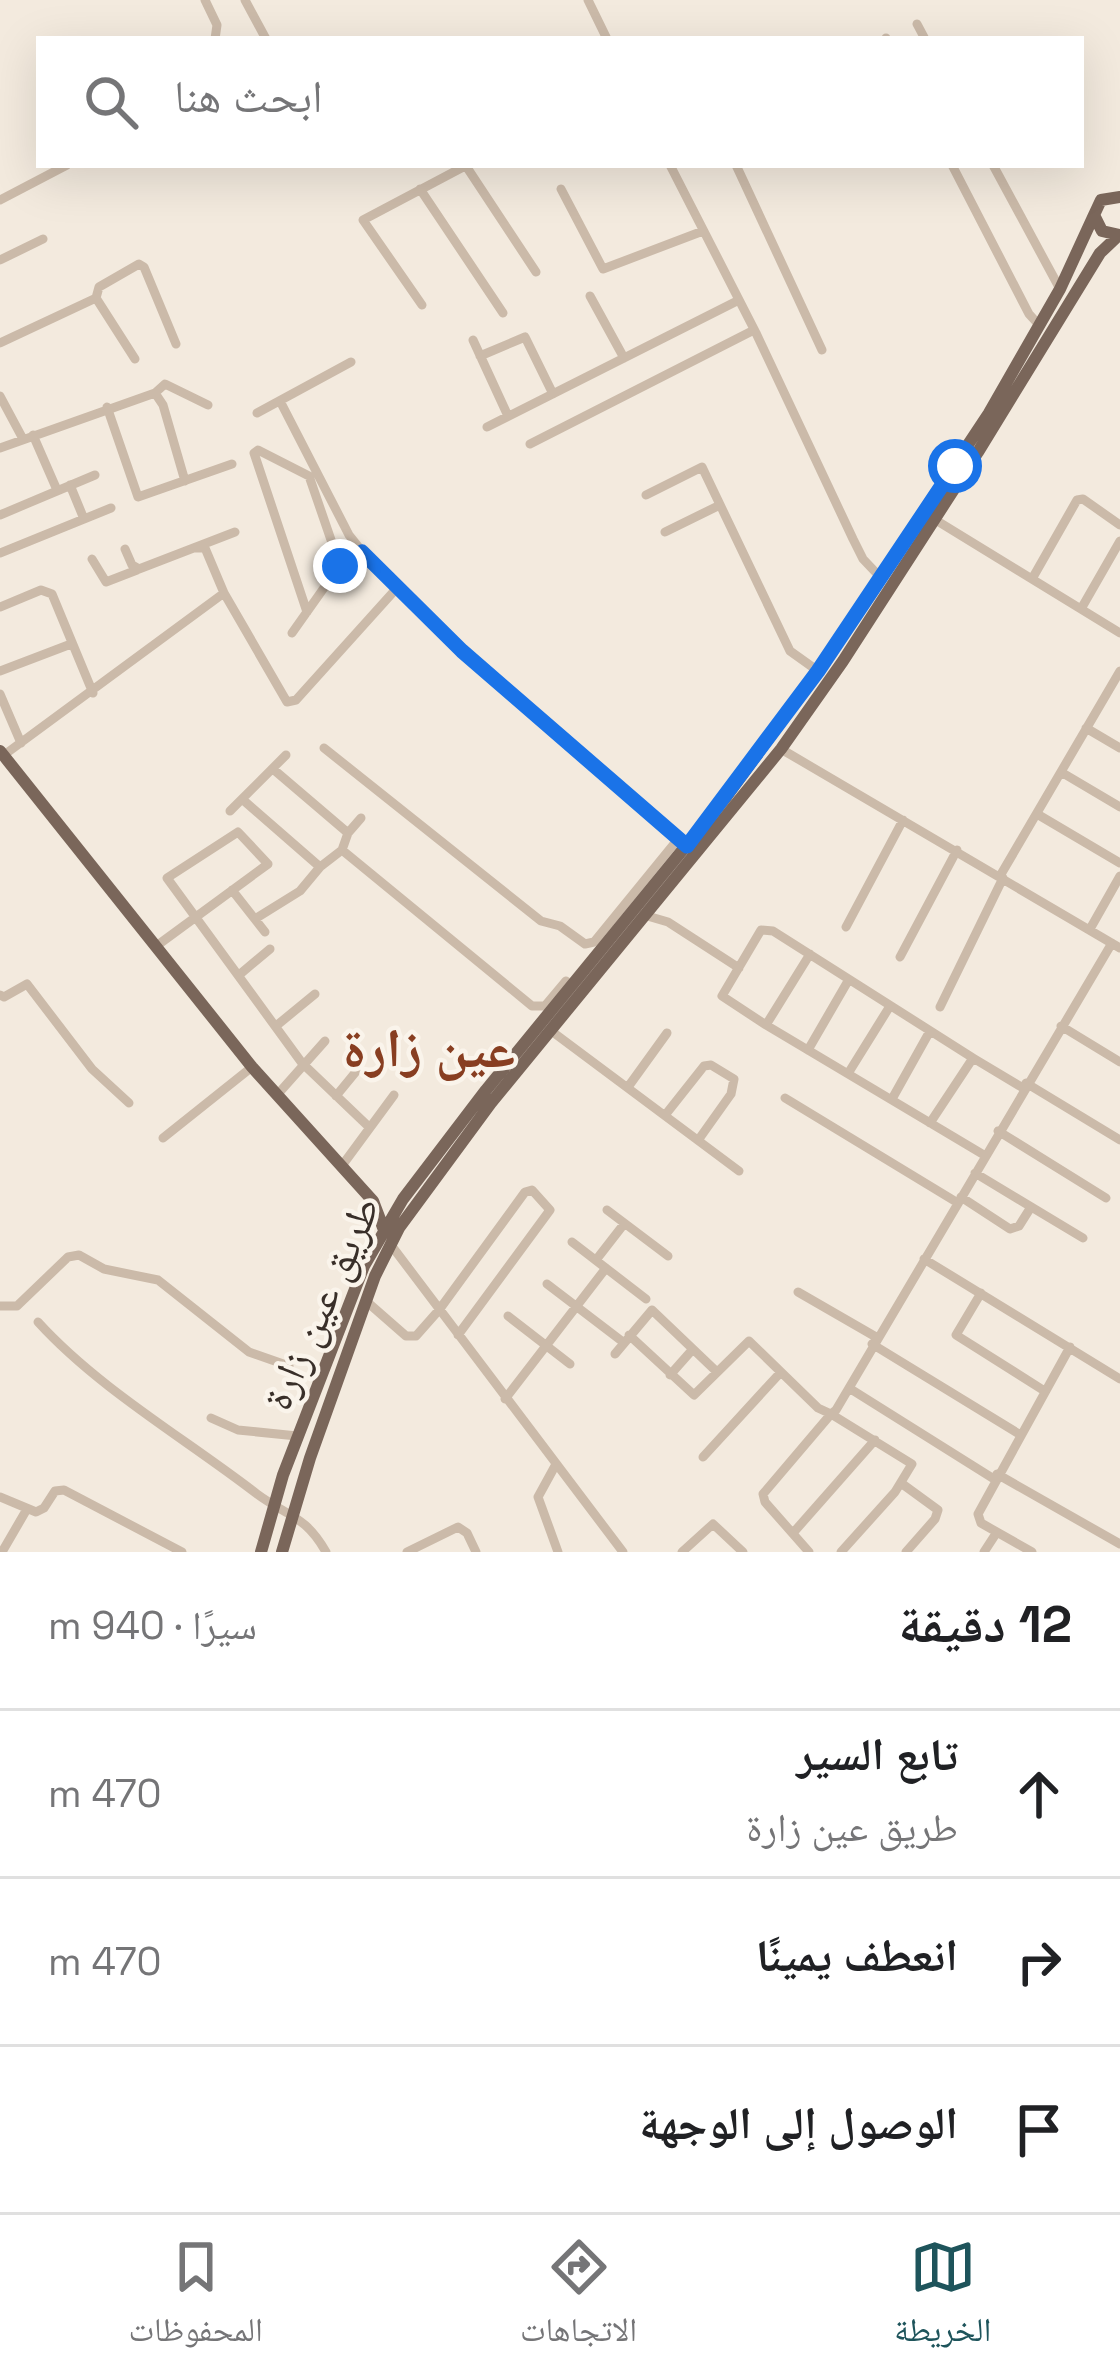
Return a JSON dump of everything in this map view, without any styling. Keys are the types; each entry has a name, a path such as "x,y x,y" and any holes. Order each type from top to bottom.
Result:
{"main road":[{"path":"1114,196 1120,178"},
{"name":"طريق عين زارة","path":"262,1552 297,1436 364,1266 403,1199 818,671 989,412 1060,289 1098,203 1114,196"},
{"path":"1094,215 1102,231 1119,235"},
{"name":"طريق عين زارة","path":"282,1552 366,1300 391,1245 439,1170 781,749 843,661 1100,253 1119,235"},
{"path":"1084,239 1096,244 1100,253"},
{"path":"2,753 252,1067 373,1201 384,1231"},
{"path":"373,1201 388,1205 403,1199"},
{"path":"292,1451 299,1460 310,1458"}],"street":[{"path":"205,0 217,25 215,36"},
{"path":"245,0 264,36"},
{"path":"588,0 606,36"},
{"path":"917,24 923,36"},
{"path":"0,200 61,168"},
{"path":"422,305 363,223 461,168"},
{"path":"469,168 536,272"},
{"path":"672,168 863,559 881,578"},
{"path":"737,168 822,350"},
{"path":"954,168 1029,314 1040,326"},
{"path":"995,168 1060,289"},
{"path":"420,189 503,313"},
{"path":"562,189 603,269 704,231"},
{"path":"0,260 43,239"},
{"path":"135,359 96,298 99,286 142,265 176,344"},
{"path":"590,296 623,358"},
{"path":"0,343 96,298"},
{"path":"488,427 739,300"},
{"path":"530,444 754,330"},
{"path":"480,356 525,337 553,394"},
{"path":"472,340 508,416"},
{"path":"257,413 351,362"},
{"path":"0,448 166,384 208,406"},
{"path":"155,392 185,481"},
{"path":"0,396 57,490"},
{"path":"280,401 362,552 396,589 682,842 587,945 560,926 541,921 324,748"},
{"path":"107,407 138,497 232,464"},
{"path":"307,612 254,453 259,450 309,476 340,566"},
{"path":"646,494 700,466 790,651 818,671"},
{"path":"0,514 95,475"},
{"path":"70,485 84,519"},
{"path":"1032,579 1077,500 1083,499 1120,525"},
{"path":"664,532 720,505"},
{"path":"2,561 111,508"},
{"path":"934,519 1120,633"},
{"path":"92,560 106,582 236,532"},
{"path":"1081,609 1120,541"},
{"path":"196,548 205,548 224,593 286,702 296,700 396,589"},
{"path":"125,550 132,565 139,568"},
{"path":"292,633 340,566 362,552"},
{"path":"0,607 47,590 93,693"},
{"path":"2,753 93,693 224,593"},
{"path":"0,671 71,644"},
{"path":"940,1007 1002,877 1086,728 1115,689 1120,671"},
{"path":"0,694 21,742"},
{"path":"1086,728 1120,748"},
{"path":"781,749 1116,946 1025,1085 849,1388 763,1494 809,1552"},
{"path":"230,811 286,755"},
{"path":"273,769 348,832"},
{"path":"1060,772 1120,807"},
{"path":"242,799 320,867"},
{"path":"1036,814 1120,863"},
{"path":"255,919 295,896 342,850 348,832 361,818"},
{"path":"846,927 903,820"},
{"path":"155,947 196,916 268,864 238,832 167,878 196,916 302,1063 369,1127"},
{"path":"342,850 532,1006 545,1006 566,981"},
{"path":"900,958 957,850"},
{"path":"1090,929 1120,876"},
{"path":"232,890 266,932"},
{"path":"649,909 740,968"},
{"path":"984,1156 722,996 764,927 974,1058 1120,1140"},
{"path":"239,975 270,949"},
{"path":"766,1025 810,954"},
{"path":"808,1050 848,981"},
{"path":"0,994 4,997 27,984 92,1069 129,1102"},
{"path":"276,1026 315,994"},
{"path":"849,1072 890,1006"},
{"path":"1061,1026 1120,1062"},
{"path":"550,1030 739,1171"},
{"path":"892,1099 930,1031"},
{"path":"628,1087 667,1033"},
{"path":"277,1095 325,1041"},
{"path":"930,1123 974,1058"},
{"path":"666,1114 704,1066 711,1065 734,1079 731,1094 699,1139"},
{"path":"163,1138 252,1067"},
{"path":"336,1096 359,1068"},
{"path":"341,1167 394,1094"},
{"path":"785,1098 1010,1228 1019,1226 1031,1208"},
{"path":"998,1131 1106,1198"},
{"path":"975,1173 1083,1238"},
{"path":"366,1300 409,1337 418,1335 525,1192 532,1190 550,1210 458,1335"},
{"path":"607,1210 668,1256"},
{"path":"505,1399 576,1306 624,1224"},
{"path":"572,1242 646,1299"},
{"path":"391,1245 623,1552"},
{"path":"0,1306 17,1306 68,1257 79,1255 104,1269 158,1280 249,1352 290,1366"},
{"path":"924,1259 1120,1379"},
{"path":"547,1285 626,1339 694,1395 749,1341 818,1408 912,1464 901,1484 841,1552"},
{"path":"798,1292 1019,1434"},
{"path":"981,1293 956,1335 1043,1390"},
{"path":"615,1354 652,1310 717,1372"},
{"path":"508,1316 570,1364"},
{"path":"38,1322 94,1373 273,1505 309,1525 326,1552"},
{"path":"1032,1552 977,1518 1070,1347"},
{"path":"670,1375 693,1349"},
{"path":"703,1456 781,1372"},
{"path":"849,1388 1120,1544"},
{"path":"211,1418 238,1430 297,1436"},
{"path":"793,1533 875,1440"},
{"path":"555,1466 538,1497 557,1552"},
{"path":"901,1484 938,1510 935,1520 906,1552"},
{"path":"0,1497 41,1511 53,1493 64,1490 182,1552"},
{"path":"2,1552 27,1509"},
{"path":"682,1552 716,1524 743,1552"},
{"path":"407,1552 458,1527 467,1533 476,1552"},
{"path":"984,1552 997,1532"},
{"path":"852,1540 864,1552"}],"district":[{"name":"عين زارة","path":"429,1048"}],"route":[{"path":"340,566 362,552 462,651 687,846 818,671 955,466"}]}
